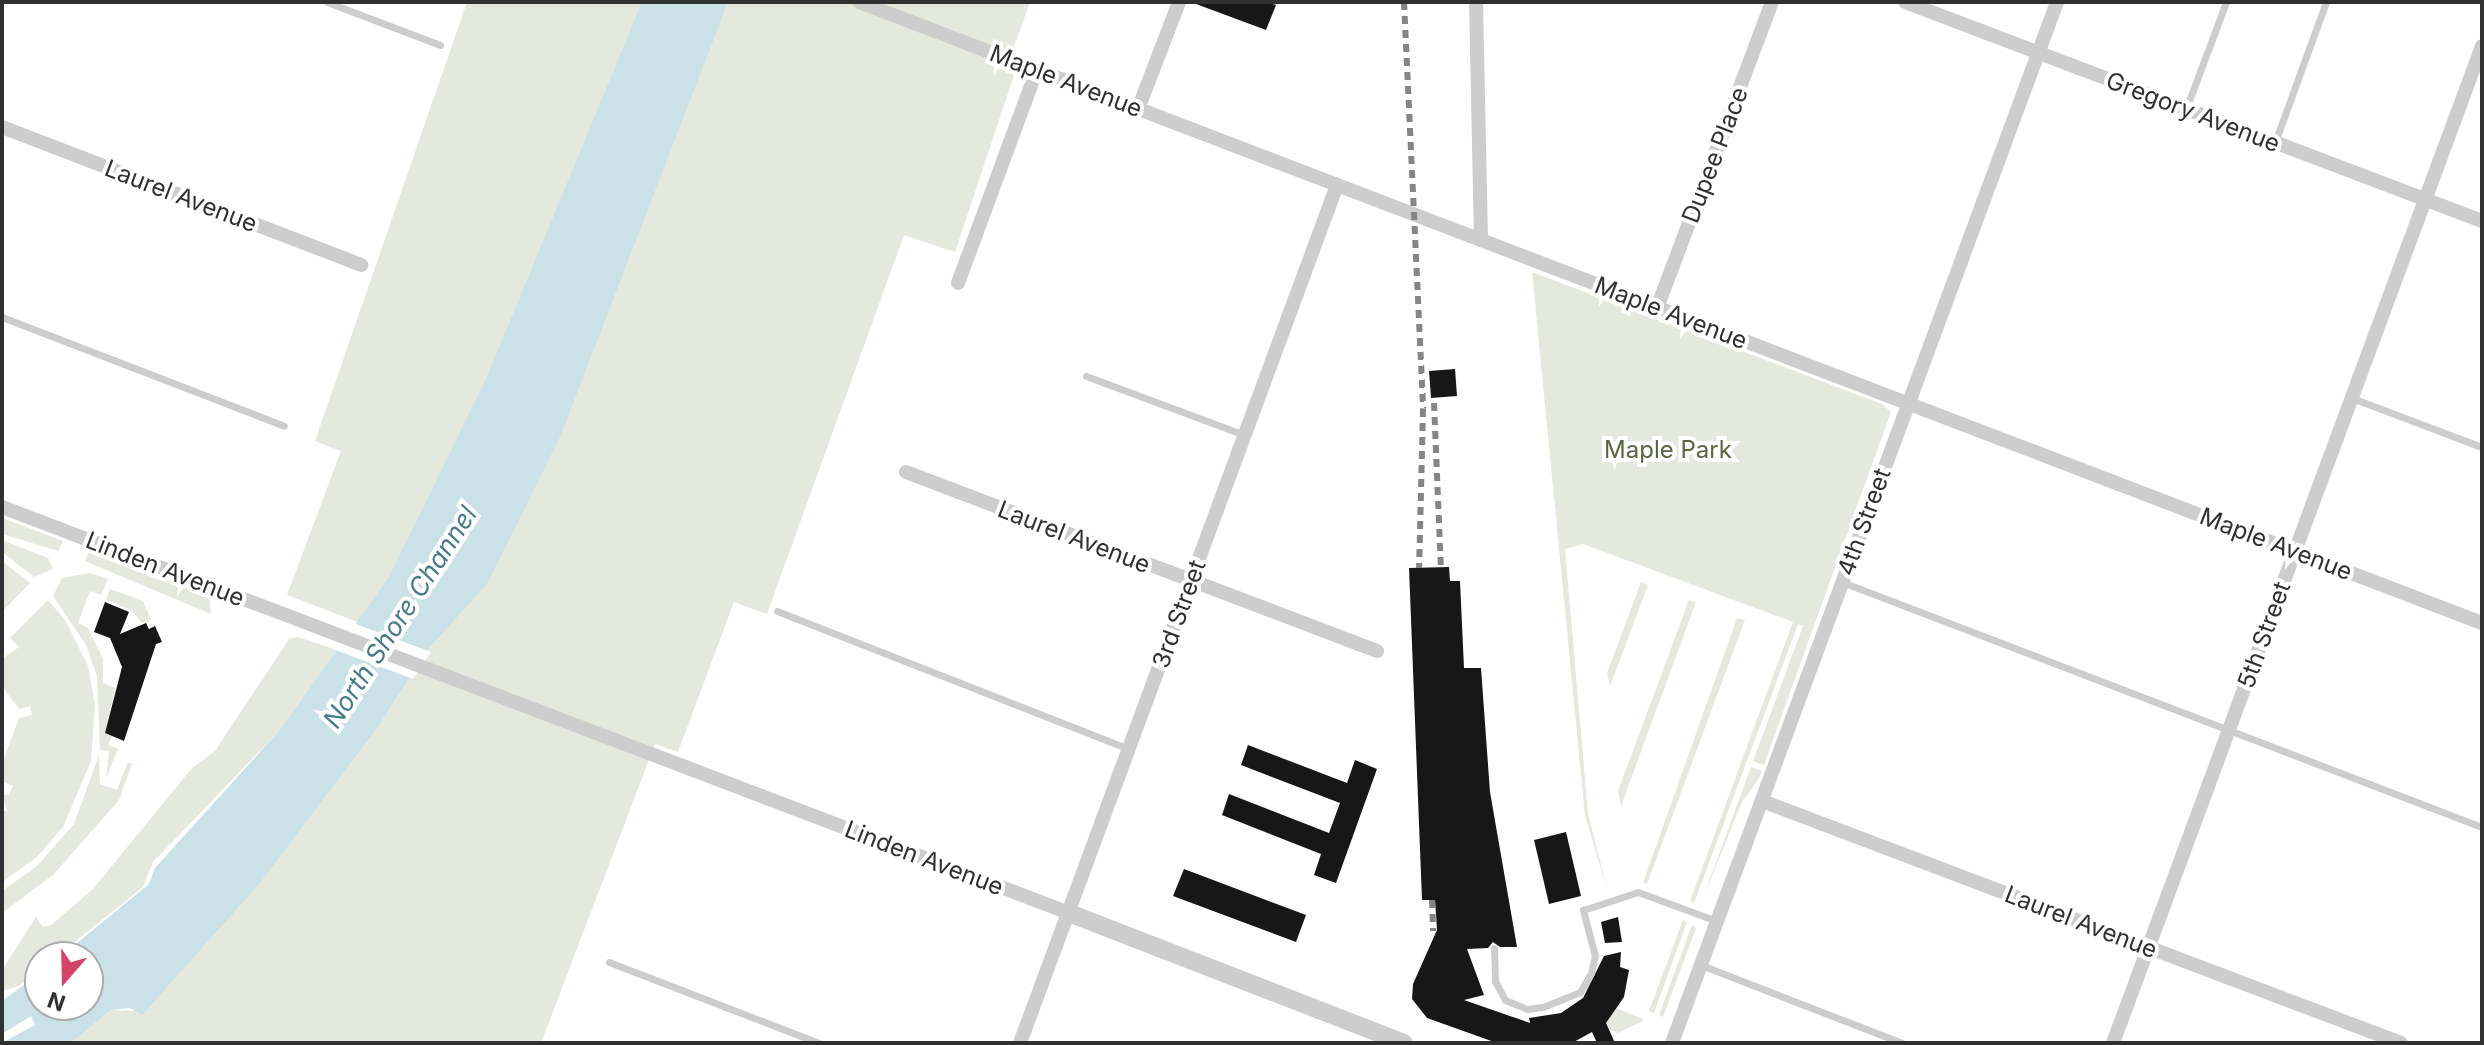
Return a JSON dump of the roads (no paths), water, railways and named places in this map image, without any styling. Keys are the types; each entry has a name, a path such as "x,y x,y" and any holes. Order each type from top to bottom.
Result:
{"street":[{"name":"Maple Avenue","path":"859,2 2482,623"},
{"path":"1138,109 1179,2"},
{"path":"1476,2 1481,240"},
{"name":"Dupee Place","path":"1657,308 1772,2"},
{"name":"Gregory Avenue","path":"1905,2 2482,221"},
{"name":"4th Street","path":"1672,1043 2057,2"},
{"name":"5th Street","path":"2113,1043 2482,46"},
{"path":"958,283 1037,70"},
{"name":"Laurel Avenue","path":"2,127 361,265"},
{"name":"3rd Street","path":"1020,1043 1337,185"},
{"name":"Laurel Avenue","path":"906,472 1377,651"},
{"name":"Linden Avenue","path":"2,507 329,629 1404,1043"},
{"name":"Laurel Avenue","path":"1762,801 2401,1043"}],"lane":[{"path":"327,2 440,45"},
{"path":"2186,109 2226,2"},
{"path":"2275,142 2326,2"},
{"path":"2,317 284,426"},
{"path":"1086,376 1245,435"},
{"path":"2352,398 2482,447"},
{"path":"1842,582 2482,827"},
{"path":"777,611 1129,749"},
{"path":"1494,948 1495,981 1505,1000 1527,1009 1543,1007 1580,992 1591,973 1595,956 1583,910 1638,892 1717,921"},
{"path":"609,962 819,1043"},
{"path":"1701,965 1902,1043"}],"water":[{"name":"North Shore Channel","path":"642,2 728,2 560,437 487,584 428,649 378,727 261,882 142,1015 130,1008 111,1010 104,1016 104,941 80,941 149,884 155,868 279,731 389,577 486,379"},
{"path":"24,985 24,1020 2,1034 2,1001"},
{"path":"33,1021 98,1021 71,1043 2,1043 35,1025"}],"railway":[{"path":"1404,2 1423,409 1419,568"},
{"path":"1434,403 1441,567"},
{"path":"1432,900 1433,931"}],"park label":[{"name":"Maple Park","path":"1668,450"}]}
